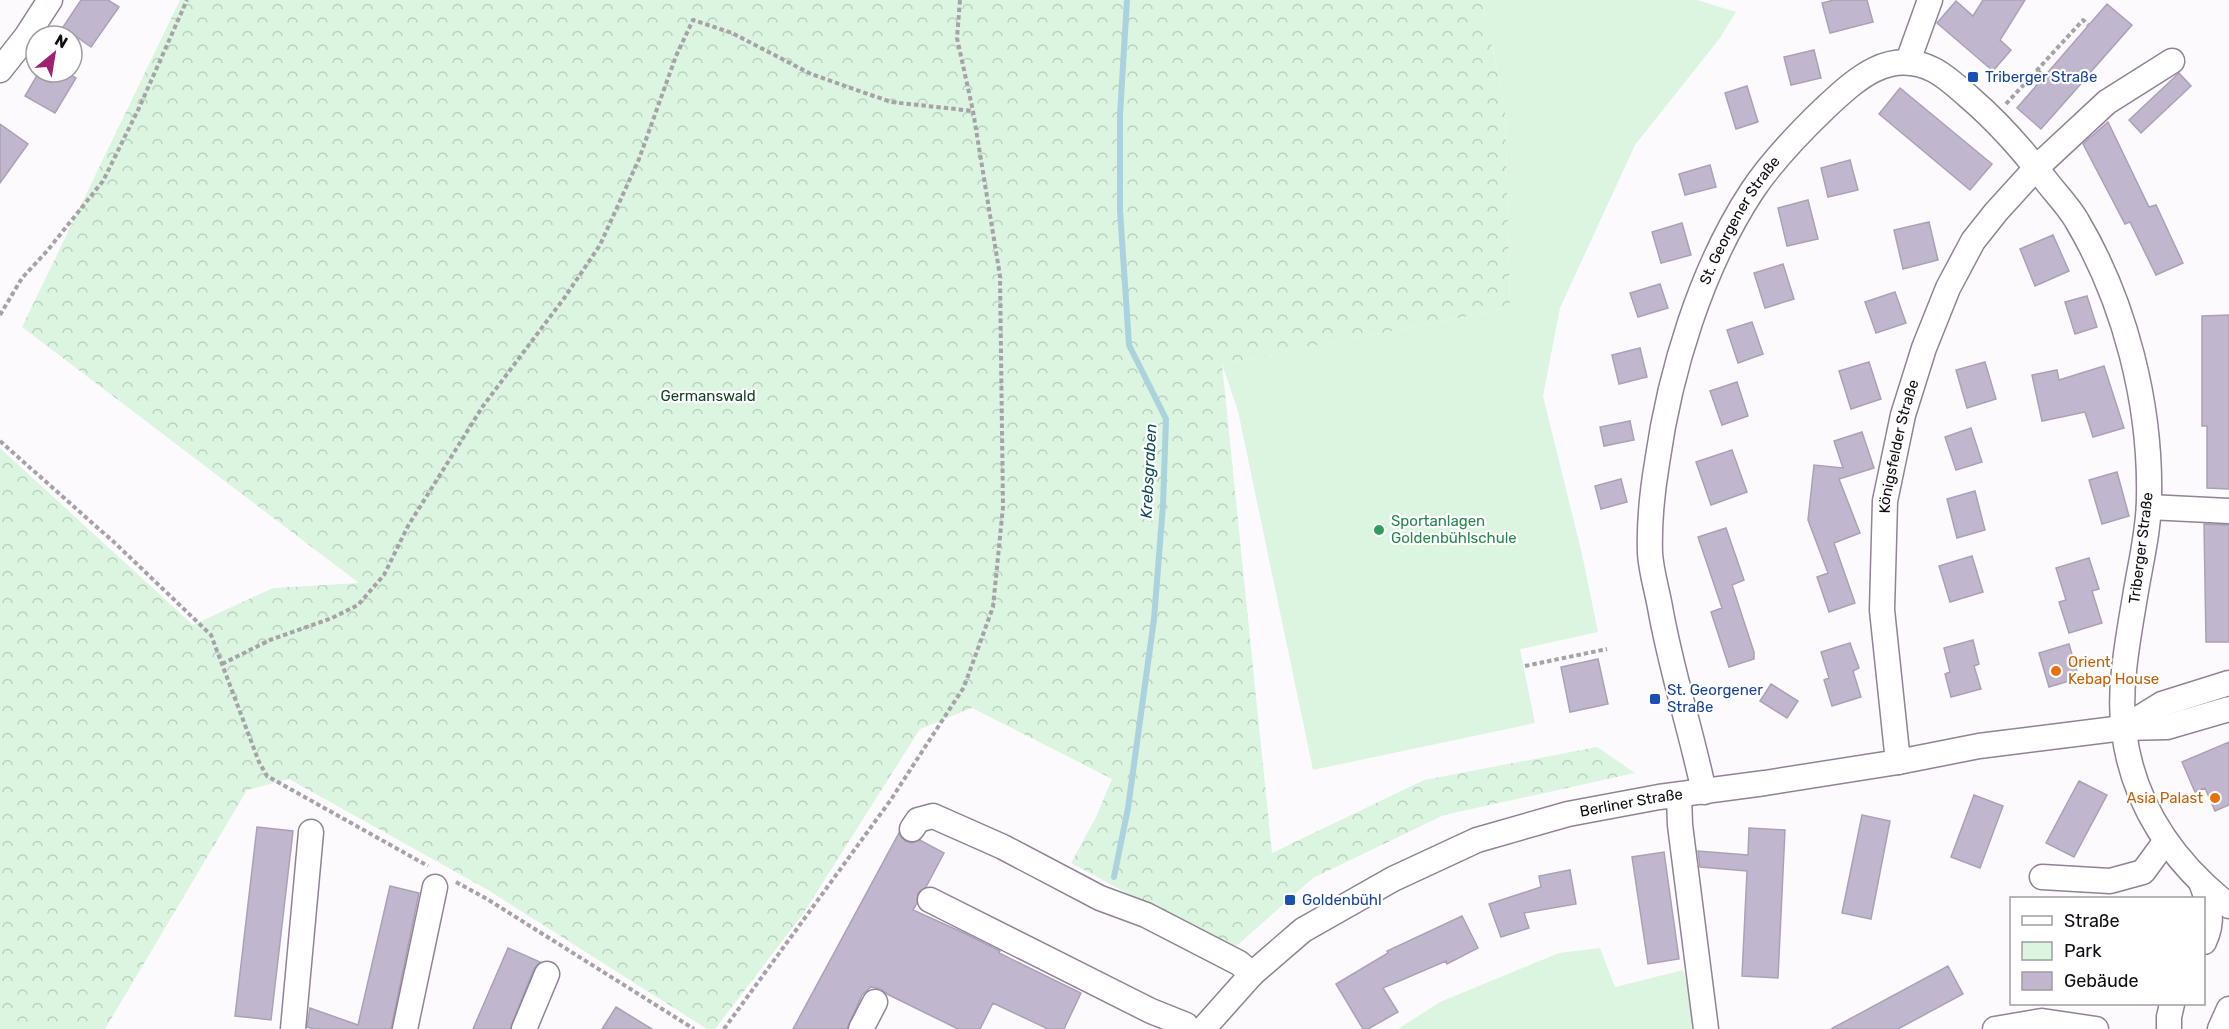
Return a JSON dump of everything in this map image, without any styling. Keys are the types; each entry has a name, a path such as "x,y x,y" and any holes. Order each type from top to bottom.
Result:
{"street":[{"path":"0,70 26,37 50,0"},
{"path":"1908,61 1929,0"},
{"name":"Triberger Straße","path":"1908,61 1934,70 1958,87 1993,118 2076,219 2114,297 2129,342 2141,397 2147,443 2149,501 2126,664 2123,728 2129,759 2140,794 2165,842 2202,885"},
{"name":"St. Georgener Straße","path":"1704,792 1667,646 1650,555 1651,497 1663,421 1676,365 1703,290 1731,229 1754,189 1783,152 1851,84 1882,65 1908,61"},
{"name":"Königsfelder Straße","path":"1898,762 1882,610 1885,501 1903,415 1924,348 1948,288 1973,241 1996,212 2036,168 2107,102 2172,61"},
{"path":"2149,501 2229,499"},
{"path":"2149,501 2229,511"},
{"name":"Berliner Straße","path":"2123,728 2162,704 2229,683"},
{"name":"Berliner Straße","path":"1195,1027 1303,930 1394,879 1478,840 1568,814 1898,762 1979,746 2123,728 2167,727 2229,709"},
{"path":"1679,795 1680,825 1706,1029"},
{"path":"912,829 918,820 933,816 1003,847 1100,898 1155,920 1239,963 1252,974"},
{"path":"293,1029 311,832"},
{"path":"2042,877 2110,881 2143,872 2165,842"},
{"path":"405,1029 440,879"},
{"path":"2202,885 2229,906"},
{"path":"2202,885 2210,906 2211,922 2205,939"},
{"path":"930,900 969,914 1013,935 1195,1027"},
{"path":"524,1029 547,974"},
{"path":"861,1029 874,1002"},
{"path":"2169,1029 2172,1005"},
{"path":"2220,1029 2229,1009"},
{"path":"1995,1029 2042,1021 2096,1029"}],"path":[{"path":"0,315 22,278 47,251 103,181 139,108 187,0"},
{"path":"724,1029 890,801 964,687 993,606 1003,507 1000,276 973,111 957,38 960,0"},
{"path":"222,664 270,640 332,618 358,606 384,575 408,526 483,406 565,297 600,245 639,159 676,56 693,20 732,33 811,74 891,102 973,111"},
{"path":"1993,118 2083,20 2088,26"},
{"path":"2037,70 2044,76"},
{"path":"0,441 116,544 211,635 259,762 267,776 440,879 488,899 694,1029"},
{"path":"1525,666 1607,649"}],"green space":[{"name":"Germanswald","path":"180,0 1482,0 1505,106 1510,308 1222,364 1272,853 1424,780 1597,747 1635,773 1444,815 1313,878 1232,950 1071,863 1096,817 1112,779 972,708 920,729 803,914 715,1029 707,1029 488,890 289,779 247,790 105,1029 0,1029 0,448 193,625 273,588 359,583 22,327"},
{"path":"1482,0 1697,0 1736,12 1720,38 1635,145 1560,308 1543,396 1582,554 1598,632 1520,649 1535,723 1313,770 1238,411 1222,364 1510,308 1505,106"},
{"path":"1600,948 1615,987 1683,970 1699,1029 1398,1029 1440,1002 1559,953"}],"building":[{"path":"81,0 108,0 119,7 91,47 84,42 84,24 65,24"},
{"path":"1834,0 1867,0 1873,22 1830,33 1822,3"},
{"path":"1983,0 2025,0 2000,40 2011,50 1993,71 1937,23 1956,1 1973,16"},
{"path":"2107,4 2132,25 2088,75 2082,68 2086,78 2041,129 2017,108"},
{"path":"1814,50 1821,78 1791,85 1784,57"},
{"path":"2179,73 2191,86 2141,133 2129,120"},
{"path":"32,84 72,84 55,113 25,96"},
{"path":"1747,86 1758,122 1736,129 1725,93"},
{"path":"1900,88 1992,164 1970,190 1879,114"},
{"path":"2108,122 2149,207 2156,205 2183,263 2156,275 2130,222 2125,224 2083,144"},
{"path":"0,124 28,144 0,183"},
{"path":"1850,160 1858,190 1828,197 1821,168"},
{"path":"1710,165 1716,187 1685,195 1679,174"},
{"path":"1808,200 1818,239 1787,246 1778,208"},
{"path":"1929,222 1938,260 1903,269 1894,230"},
{"path":"1682,223 1691,255 1661,263 1652,232"},
{"path":"2053,235 2069,271 2035,286 2020,249"},
{"path":"1783,264 1794,299 1765,308 1754,273"},
{"path":"1660,284 1668,308 1638,317 1630,293"},
{"path":"1895,292 1906,323 1876,333 1865,302"},
{"path":"2087,296 2097,327 2075,334 2065,302"},
{"path":"2229,315 2229,489 2207,488 2207,426 2202,426 2202,316"},
{"path":"1752,322 1763,354 1738,363 1727,330"},
{"path":"1640,348 1647,377 1619,384 1612,355"},
{"path":"1869,362 1881,399 1851,409 1839,371"},
{"path":"1985,362 1996,399 1967,408 1956,370"},
{"path":"2104,366 2124,428 2093,437 2085,412 2042,421 2032,375 2057,370 2059,380"},
{"path":"1737,382 1748,416 1722,425 1710,391"},
{"path":"1630,421 1634,440 1604,446 1600,427"},
{"path":"1971,428 1982,462 1956,470 1945,437"},
{"path":"1862,432 1874,468 1839,479 1860,533 1834,543 1855,603 1829,612 1817,577 1828,573 1808,520 1814,465 1843,468 1834,441"},
{"path":"1732,450 1747,492 1711,505 1696,462"},
{"path":"2117,472 2129,516 2102,524 2089,480"},
{"path":"1621,479 1627,502 1601,509 1595,486"},
{"path":"1975,491 1985,530 1957,538 1947,499"},
{"path":"2204,524 2229,525 2229,642 2206,642"},
{"path":"1726,528 1744,580 1732,585 1754,652 1754,659 1729,667 1711,612 1722,608 1698,537"},
{"path":"1972,556 1983,592 1950,602 1939,566"},
{"path":"2089,558 2099,589 2092,591 2102,623 2069,633 2059,602 2066,600 2056,568"},
{"path":"1973,640 1979,664 1974,666 1981,689 1951,697 1945,674 1950,672 1944,648"},
{"path":"1850,643 1859,668 1853,671 1861,697 1832,706 1824,680 1829,678 1821,652"},
{"path":"2069,644 2079,678 2049,687 2039,653"},
{"path":"1598,659 1608,704 1570,712 1561,667"},
{"path":"1771,684 1798,701 1787,718 1760,701"},
{"path":"2229,742 2229,805 2215,811 2205,788 2195,792 2182,762"},
{"path":"2079,781 2107,795 2074,857 2046,843"},
{"path":"1974,795 2003,806 1980,868 1951,857"},
{"path":"1862,815 1890,821 1871,919 1842,913"},
{"path":"257,827 293,831 271,1020 235,1016"},
{"path":"1749,828 1785,830 1778,978 1742,976 1747,871 1700,867 1698,851 1748,855"},
{"path":"899,833 905,841 912,843 920,840 944,853 926,887 918,893 917,903 913,910 964,933 1000,951 999,953 1081,993 1064,1029 1048,1029 993,1003 980,1029 958,1029 881,989 871,987 862,995 847,1029 793,1029"},
{"path":"1664,852 1679,959 1648,964 1632,857"},
{"path":"1570,870 1576,904 1524,913 1529,928 1501,937 1489,904 1541,887 1539,876"},
{"path":"390,886 419,893 391,1029 313,1029 307,1027 310,1008 358,1025"},
{"path":"1462,916 1478,948 1447,964 1446,961 1383,988 1398,1012 1368,1029 1363,1029 1336,984 1388,953 1387,951"},
{"path":"508,948 540,962 534,969 510,1029 473,1029"},
{"path":"1948,966 1963,994 1898,1029 1831,1029"},
{"path":"616,1007 652,1029 602,1029"}],"waterway":[{"name":"Krebsgraben","path":"1114,877 1128,808 1154,619 1163,505 1166,419 1129,345 1120,210 1120,115 1127,0"}],"place":[{"name":"Triberger Straße","path":"1973,77"},
{"name":"Sportanlagen Goldenbühlschule","path":"1379,530"},
{"name":"Orient Kebap House","path":"2056,671"},
{"name":"St. Georgener Straße","path":"1655,699"},
{"name":"Asia Palast","path":"2215,798"},
{"name":"Goldenbühl","path":"1290,900"}]}
